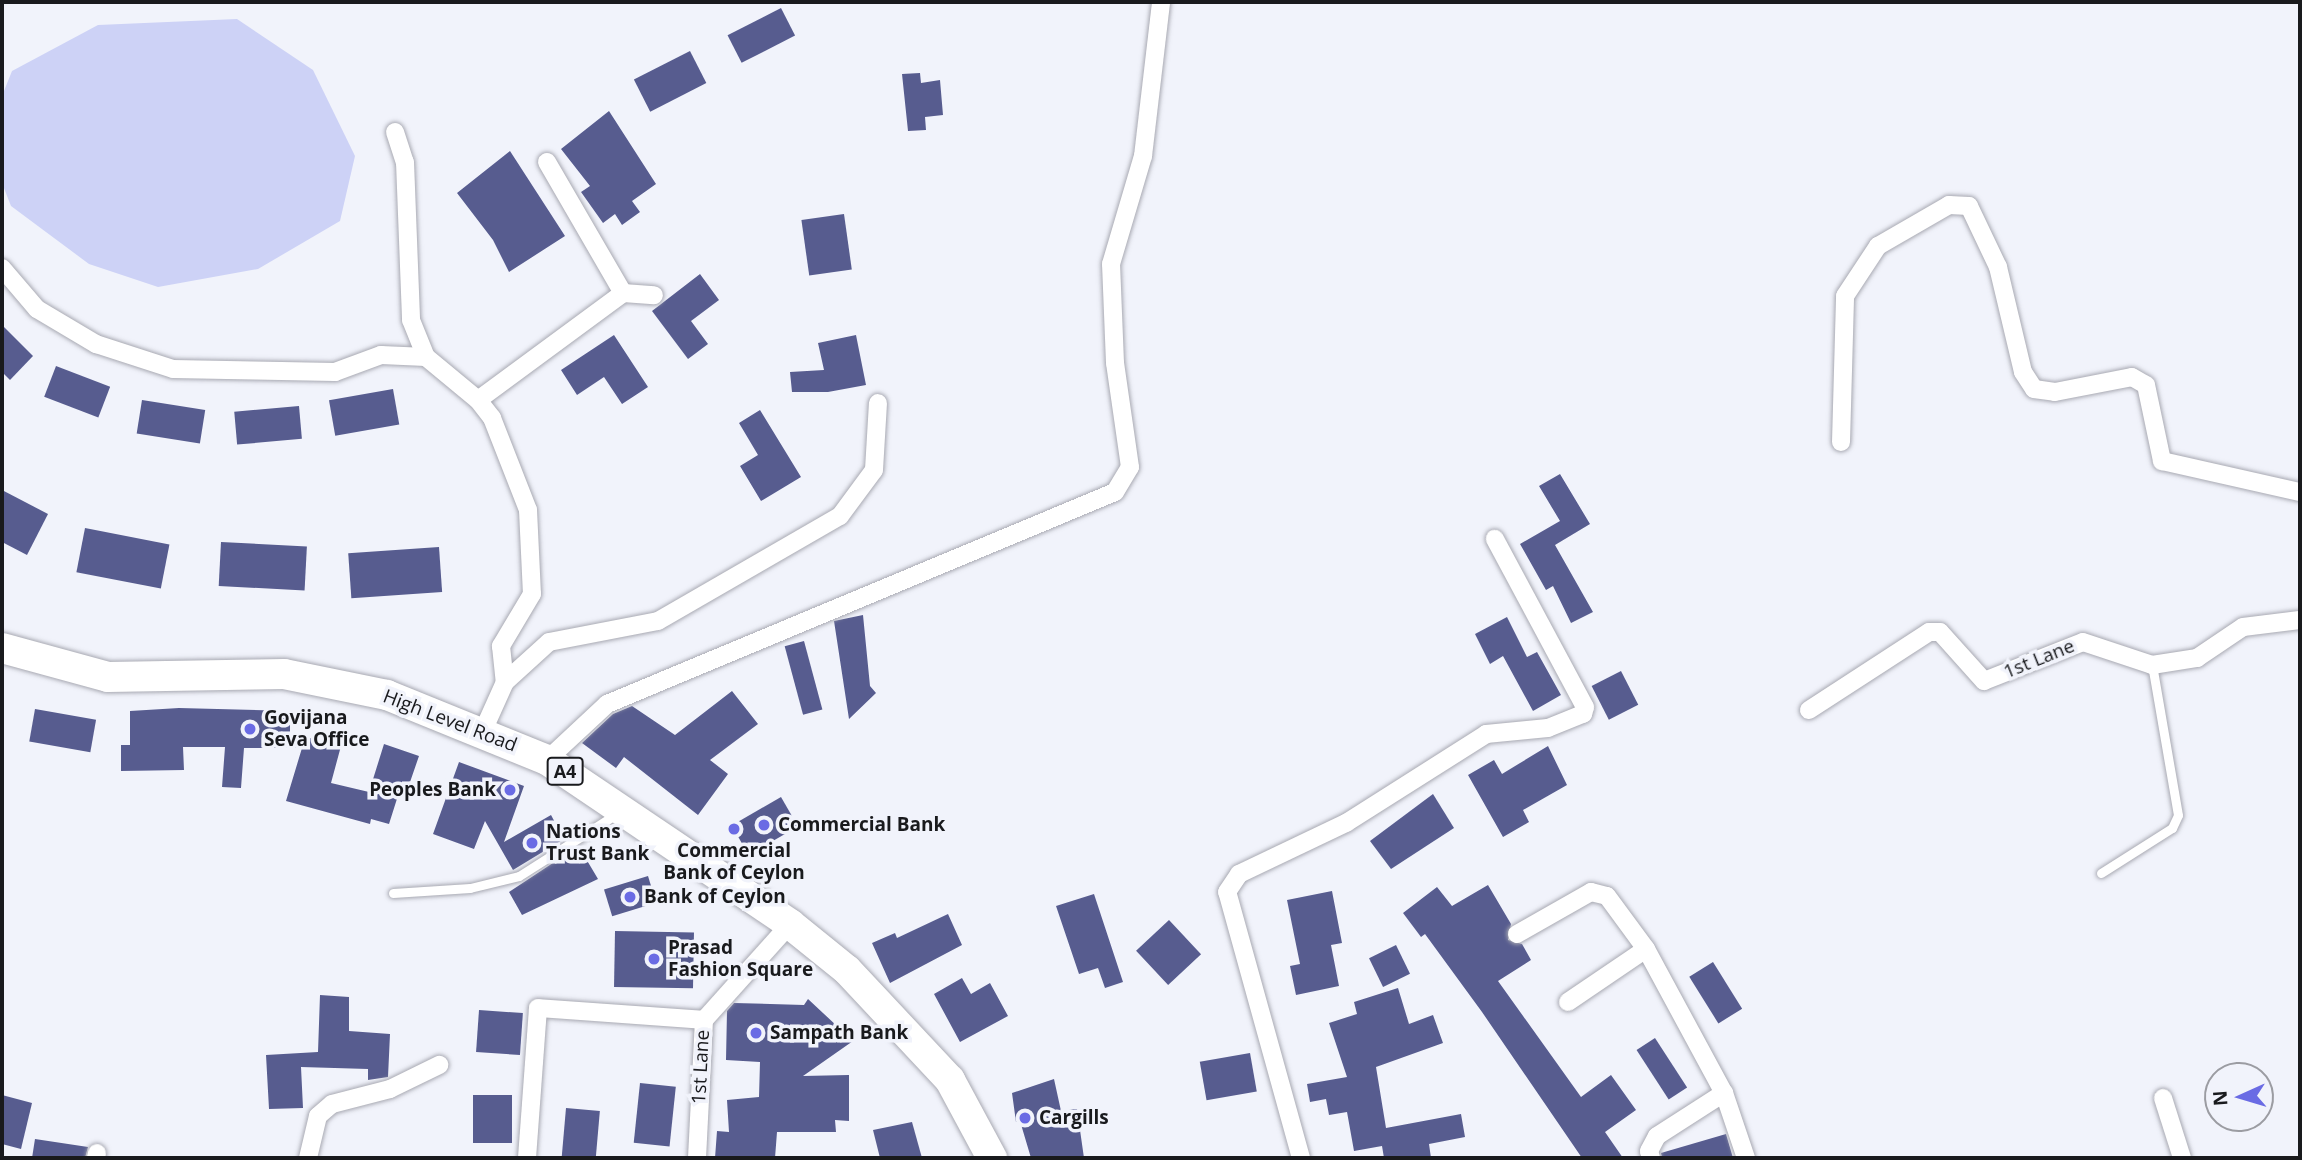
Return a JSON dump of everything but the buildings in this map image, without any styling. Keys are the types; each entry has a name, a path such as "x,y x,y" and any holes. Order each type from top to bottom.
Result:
{"highway":[{"name":"High Level Road","path":"2,648 108,677 284,674 387,695 483,731 548,760 790,924 847,970 950,1080 992,1158"}],"street":[{"path":"548,760 607,704 1115,492 1130,467 1115,363 1111,264 1143,156 1161,2"},
{"path":"395,132 405,162 411,320 426,357 478,400 492,418 528,510 531,594 501,646 505,682"},
{"path":"547,162 623,293"},
{"path":"1841,442 1845,296 1878,246 1949,205 1969,206 1998,267 2023,372 2034,389 2055,392 2132,377 2146,385 2162,461 2300,492"},
{"path":"2,268 37,309 96,344 173,369 335,372 381,355 426,357"},
{"path":"478,400 623,293 654,295"},
{"path":"483,731 505,682 549,642 658,621 840,516 874,470 878,403"},
{"path":"1301,1158 1227,892 1239,874 1346,823 1486,734 1548,728 1583,714 1585,707 1495,539"},
{"name":"1st Lane","path":"1809,710 1929,632 1940,632 1984,681 2082,642 2152,665 2197,658 2243,627 2300,620"},
{"path":"1517,934 1591,891 1600,892 1646,949 1724,1093 1746,1158"},
{"name":"1st Lane","path":"696,1158 704,1020 790,924"},
{"path":"1568,1002 1646,949"},
{"path":"527,1158 538,1008 704,1020"},
{"path":"308,1158 318,1115 332,1104 390,1089 439,1065"},
{"path":"1651,1158 1649,1151 1657,1136 1724,1093"},
{"path":"2163,1098 2182,1158"}],"lane":[{"path":"2101,873 2172,828 2178,816 2152,665"},
{"path":"393,893 470,888 519,876 622,810"}],"shaded area":[{"path":"237,19 313,70 355,156 340,221 258,269 158,287 89,264 11,206 2,183 2,96 12,71 98,25"}],"place":[{"name":"Govijana Seva Office","path":"250,729"},
{"name":"Peoples Bank","path":"510,790"},
{"name":"Commercial Bank","path":"764,825"},
{"name":"Commercial Bank of Ceylon","path":"734,829"},
{"name":"Nations Trust Bank","path":"532,843"},
{"name":"Bank of Ceylon","path":"630,897"},
{"name":"Prasad Fashion Square","path":"654,959"},
{"name":"Sampath Bank","path":"756,1033"},
{"name":"Cargills","path":"1025,1118"}]}
